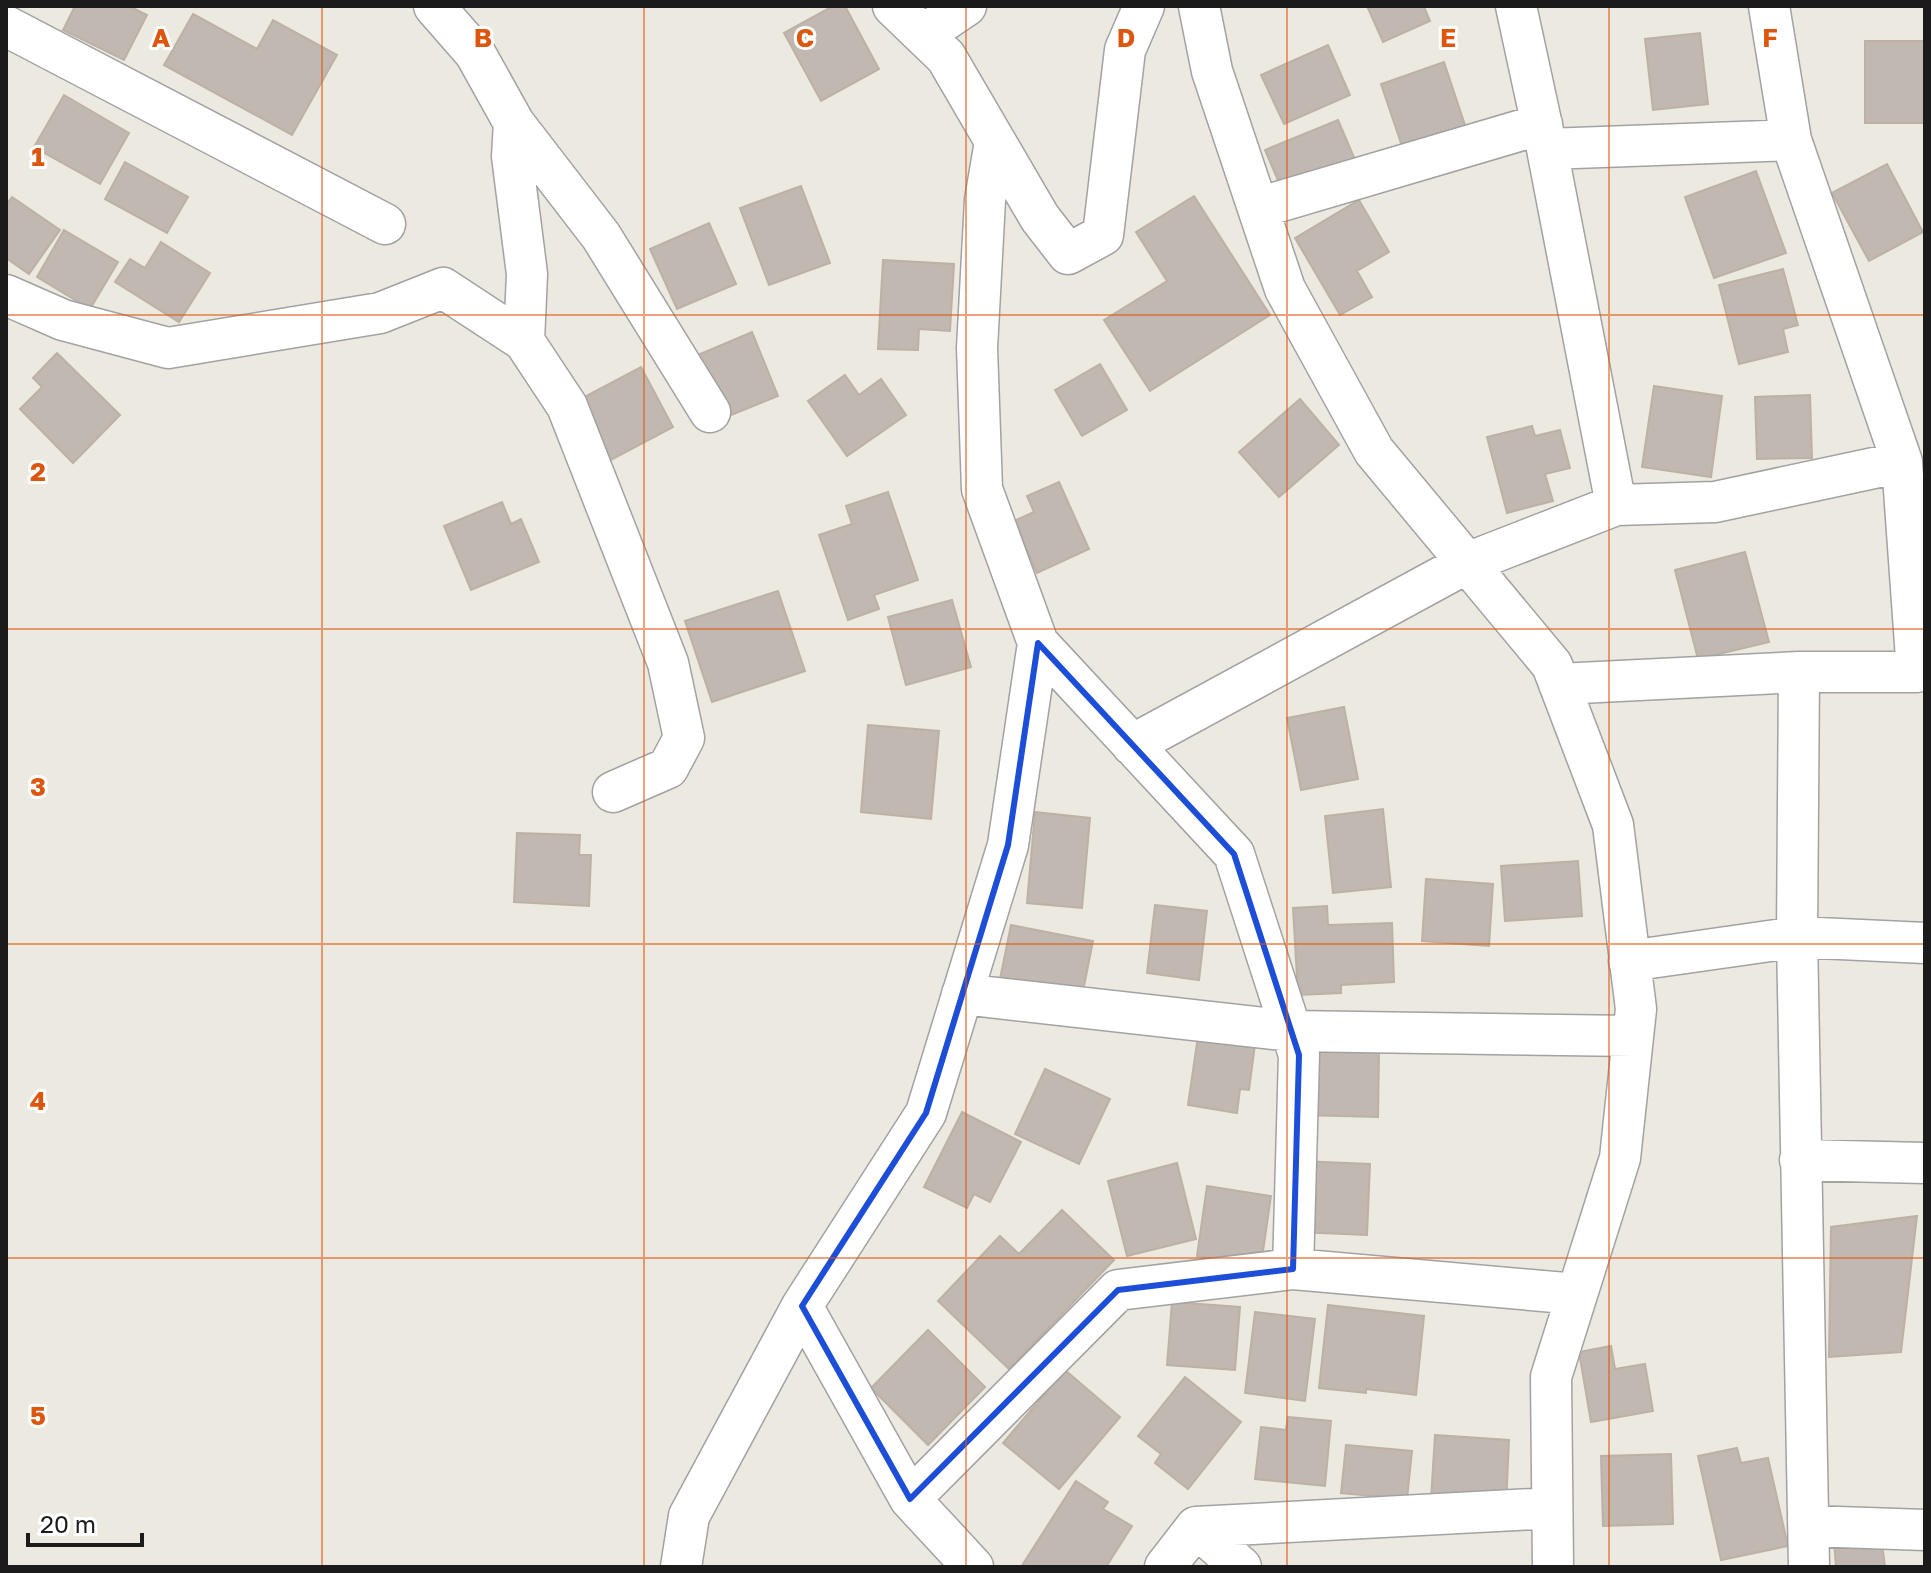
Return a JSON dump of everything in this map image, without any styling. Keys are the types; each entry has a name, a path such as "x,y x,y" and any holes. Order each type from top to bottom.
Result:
{"street":[{"path":"434,6 475,53 514,123 601,236 710,412"},
{"path":"893,6 946,57 1040,218 1068,254 1103,235 1125,50 1144,6"},
{"path":"923,35 966,6"},
{"path":"1199,6 1212,71 1285,289 1374,451 1552,665 1613,825 1636,1009 1620,1158 1551,1377 1553,1567"},
{"path":"1516,6 1616,505"},
{"path":"1559,684 1799,672 1917,672 1902,462 1791,140 1769,6"},
{"path":"6,26 385,224"},
{"path":"514,123 512,156 527,274 524,341"},
{"path":"1258,208 1544,137 1791,140"},
{"path":"995,142 985,200 977,348 982,489 1038,643 1234,854 1299,1055 1293,1269"},
{"path":"6,295 63,320 168,348 380,313 443,288 524,341 567,406 668,663 684,738 668,768 613,792"},
{"path":"1132,745 1467,563 1616,505 1715,502 1902,462"},
{"path":"681,1567 689,1516 802,1306 926,1113 1008,845 1038,643"},
{"path":"1799,672 1797,937 1809,1567"},
{"path":"1629,961 1797,937 1925,943"},
{"path":"962,994 1291,1031 1633,1036"},
{"path":"1800,1160 1925,1163"},
{"path":"910,1499 1118,1290 1293,1269 1577,1294"},
{"path":"802,1306 910,1499 973,1567"},
{"path":"1165,1567 1196,1527 1552,1508"},
{"path":"1809,1526 1925,1530"},
{"path":"1196,1527 1241,1567"}],"highlighted area":[{"path":"1038,643 1234,854 1299,1055 1293,1269 1118,1290 910,1499 802,1306 926,1113 1008,845"}],"building":[{"path":"75,6 129,6 147,15 124,60 63,30"},
{"path":"833,6 845,6 879,69 821,101 784,33"},
{"path":"1367,6 1425,6 1430,21 1383,42"},
{"path":"193,14 257,49 273,20 337,55 292,135 164,65"},
{"path":"1700,33 1708,104 1653,110 1645,39"},
{"path":"1865,41 1925,41 1925,123 1865,123"},
{"path":"1328,45 1350,95 1284,124 1261,75"},
{"path":"1444,62 1467,131 1404,152 1381,84"},
{"path":"64,95 129,133 100,184 34,147"},
{"path":"1338,120 1356,162 1283,192 1265,150"},
{"path":"125,162 188,197 167,233 105,199"},
{"path":"1887,164 1923,232 1869,261 1832,193"},
{"path":"1756,171 1786,253 1714,278 1685,197"},
{"path":"801,186 830,263 769,285 740,208"},
{"path":"1194,196 1270,315 1150,391 1104,320 1167,281 1136,232"},
{"path":"12,197 60,230 29,274 6,258 6,205"},
{"path":"1359,200 1389,252 1357,271 1372,297 1340,315 1295,238"},
{"path":"709,223 736,284 677,309 650,249"},
{"path":"64,230 118,262 90,309 37,277"},
{"path":"161,242 210,273 179,322 115,282 130,259 145,268"},
{"path":"883,260 954,264 950,331 919,329 918,350 878,349"},
{"path":"1783,269 1798,325 1783,329 1788,352 1739,364 1719,285"},
{"path":"752,332 778,396 719,420 693,357"},
{"path":"57,353 120,415 73,463 20,409 42,387 33,378"},
{"path":"1100,364 1127,410 1082,436 1055,390"},
{"path":"641,367 673,427 609,461 577,401"},
{"path":"845,375 859,395 881,379 906,415 847,456 808,401"},
{"path":"1654,386 1722,396 1711,477 1642,467"},
{"path":"1810,395 1812,458 1757,459 1755,397"},
{"path":"1300,399 1339,445 1279,497 1239,452"},
{"path":"1532,426 1535,436 1560,430 1570,468 1545,474 1553,501 1507,513 1487,437"},
{"path":"1059,482 1089,549 1037,573 1014,521 1034,512 1027,496"},
{"path":"888,492 918,580 874,595 879,609 848,620 819,535 852,524 846,506"},
{"path":"502,502 511,524 521,519 539,562 471,590 444,526"},
{"path":"1745,552 1769,642 1698,659 1675,570"},
{"path":"778,591 805,671 712,702 685,621"},
{"path":"952,600 971,667 906,685 888,617"},
{"path":"1344,707 1358,779 1301,790 1287,718"},
{"path":"868,725 939,731 931,819 861,812"},
{"path":"1383,809 1391,887 1333,893 1325,816"},
{"path":"1035,812 1090,818 1082,908 1027,903"},
{"path":"517,833 580,835 579,855 591,855 589,906 514,902"},
{"path":"1578,861 1582,916 1505,921 1501,866"},
{"path":"1426,879 1493,884 1489,946 1422,941"},
{"path":"1155,905 1207,911 1199,980 1147,973"},
{"path":"1327,906 1328,925 1392,923 1394,982 1341,985 1341,993 1298,995 1293,908"},
{"path":"1011,925 1093,941 1081,1001 999,984"},
{"path":"1198,1036 1255,1044 1249,1090 1240,1089 1237,1113 1188,1105"},
{"path":"1303,1049 1379,1052 1378,1117 1301,1115"},
{"path":"1045,1069 1110,1099 1079,1164 1015,1134"},
{"path":"962,1112 1021,1142 990,1202 974,1194 967,1208 924,1187"},
{"path":"1300,1161 1370,1164 1367,1235 1297,1232"},
{"path":"1177,1163 1196,1239 1127,1256 1108,1181"},
{"path":"1207,1186 1271,1196 1261,1265 1197,1256"},
{"path":"1062,1210 1114,1260 1009,1369 938,1301 1000,1236 1019,1254"},
{"path":"1917,1216 1901,1352 1829,1357 1831,1227"},
{"path":"1172,1302 1240,1307 1235,1370 1167,1365"},
{"path":"1328,1305 1424,1316 1416,1395 1319,1388"},
{"path":"1255,1312 1315,1319 1305,1401 1245,1393"},
{"path":"928,1330 985,1387 928,1445 871,1388"},
{"path":"1611,1346 1615,1369 1645,1364 1653,1411 1591,1422 1579,1352"},
{"path":"1065,1370 1120,1417 1059,1489 1003,1443"},
{"path":"1185,1377 1241,1422 1188,1489 1155,1463 1161,1454 1138,1436"},
{"path":"1288,1417 1331,1421 1325,1486 1255,1479 1261,1427 1286,1430"},
{"path":"1435,1435 1509,1440 1506,1504 1431,1499"},
{"path":"1346,1445 1412,1451 1407,1499 1341,1493"},
{"path":"1737,1448 1741,1463 1768,1458 1788,1546 1721,1560 1698,1456"},
{"path":"1671,1454 1673,1524 1603,1526 1601,1456"},
{"path":"1076,1481 1108,1502 1103,1509 1132,1526 1106,1567 1021,1567"},
{"path":"1881,1535 1885,1567 1836,1567 1834,1541"}]}
